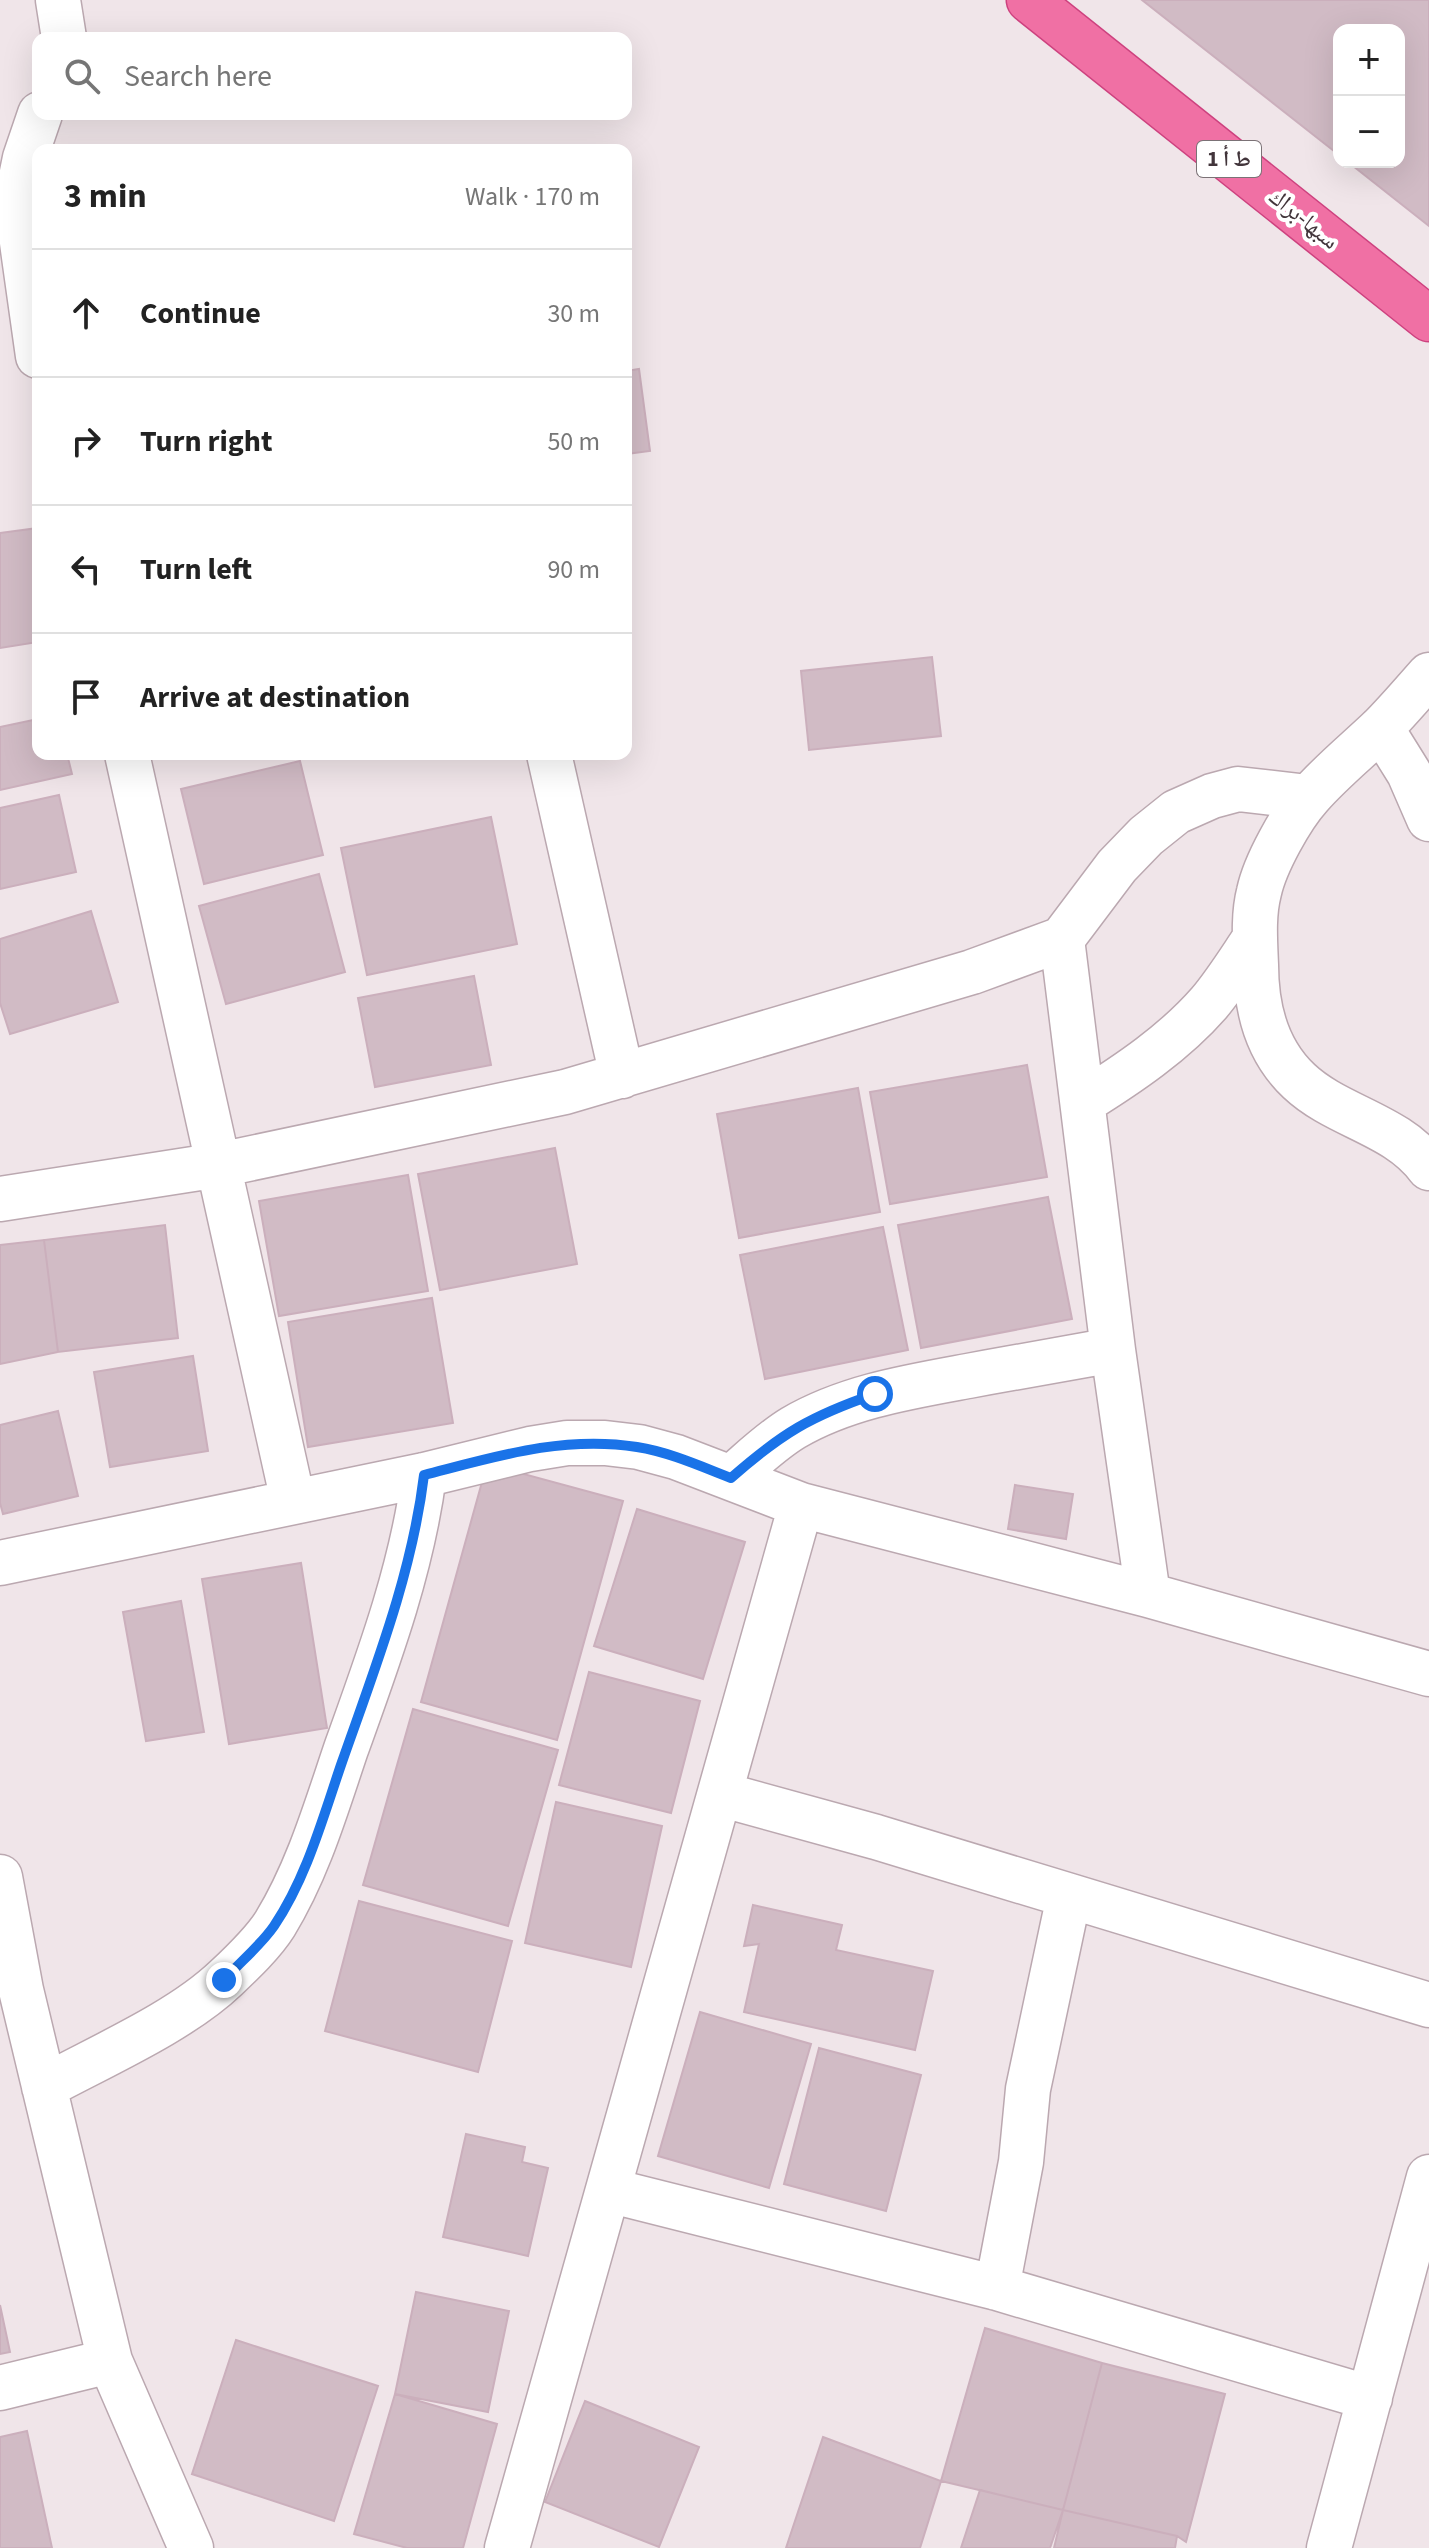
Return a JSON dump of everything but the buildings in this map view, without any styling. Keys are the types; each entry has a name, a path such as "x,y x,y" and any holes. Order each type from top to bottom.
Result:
{"highway":[{"name":"سبها-براك","path":"1029,0 1429,319"}],"street":[{"path":"58,0 63,32"},
{"path":"32,314 19,221 19,187 38,120"},
{"path":"0,362 32,358"},
{"path":"1429,675 1381,728 1308,797 1265,871 1258,895 1255,938 1258,1006 1277,1054 1299,1081 1339,1107 1395,1136 1429,1168"},
{"path":"1381,728 1409,773 1429,819"},
{"path":"128,760 293,1501"},
{"path":"550,760 622,1076"},
{"path":"0,1199 219,1165 565,1092 972,972 1062,939 1117,866 1146,836 1176,812 1212,796 1238,789 1308,797"},
{"path":"1083,1102 1120,1080 1193,1020 1211,1001 1255,938"},
{"path":"1062,939 1113,1350 1148,1595"},
{"path":"731,1478 771,1443 794,1428 852,1402 911,1387 1113,1350"},
{"path":"0,1563 424,1475 530,1449 567,1443 605,1443 639,1447 676,1457 801,1505 1148,1595 1429,1674"},
{"path":"44,2087 154,2028 190,2005 224,1980 273,1927 294,1891 309,1856 376,1666 407,1566 419,1515 424,1475"},
{"path":"507,2548 801,1505"},
{"path":"720,1794 876,1837 1429,2005"},
{"path":"0,1877 21,1990 110,2361 193,2547"},
{"path":"997,2288 1021,2162 1028,2089 1069,1896"},
{"path":"1329,2548 1429,2177"},
{"path":"608,2190 997,2288 1370,2398"},
{"path":"0,2388 110,2361"}],"route":[{"path":"224,1980 273,1927 294,1891 309,1856 376,1666 407,1566 419,1515 424,1475 530,1449 567,1443 605,1443 639,1447 676,1457 731,1478 771,1443 794,1428 875,1394"}]}
